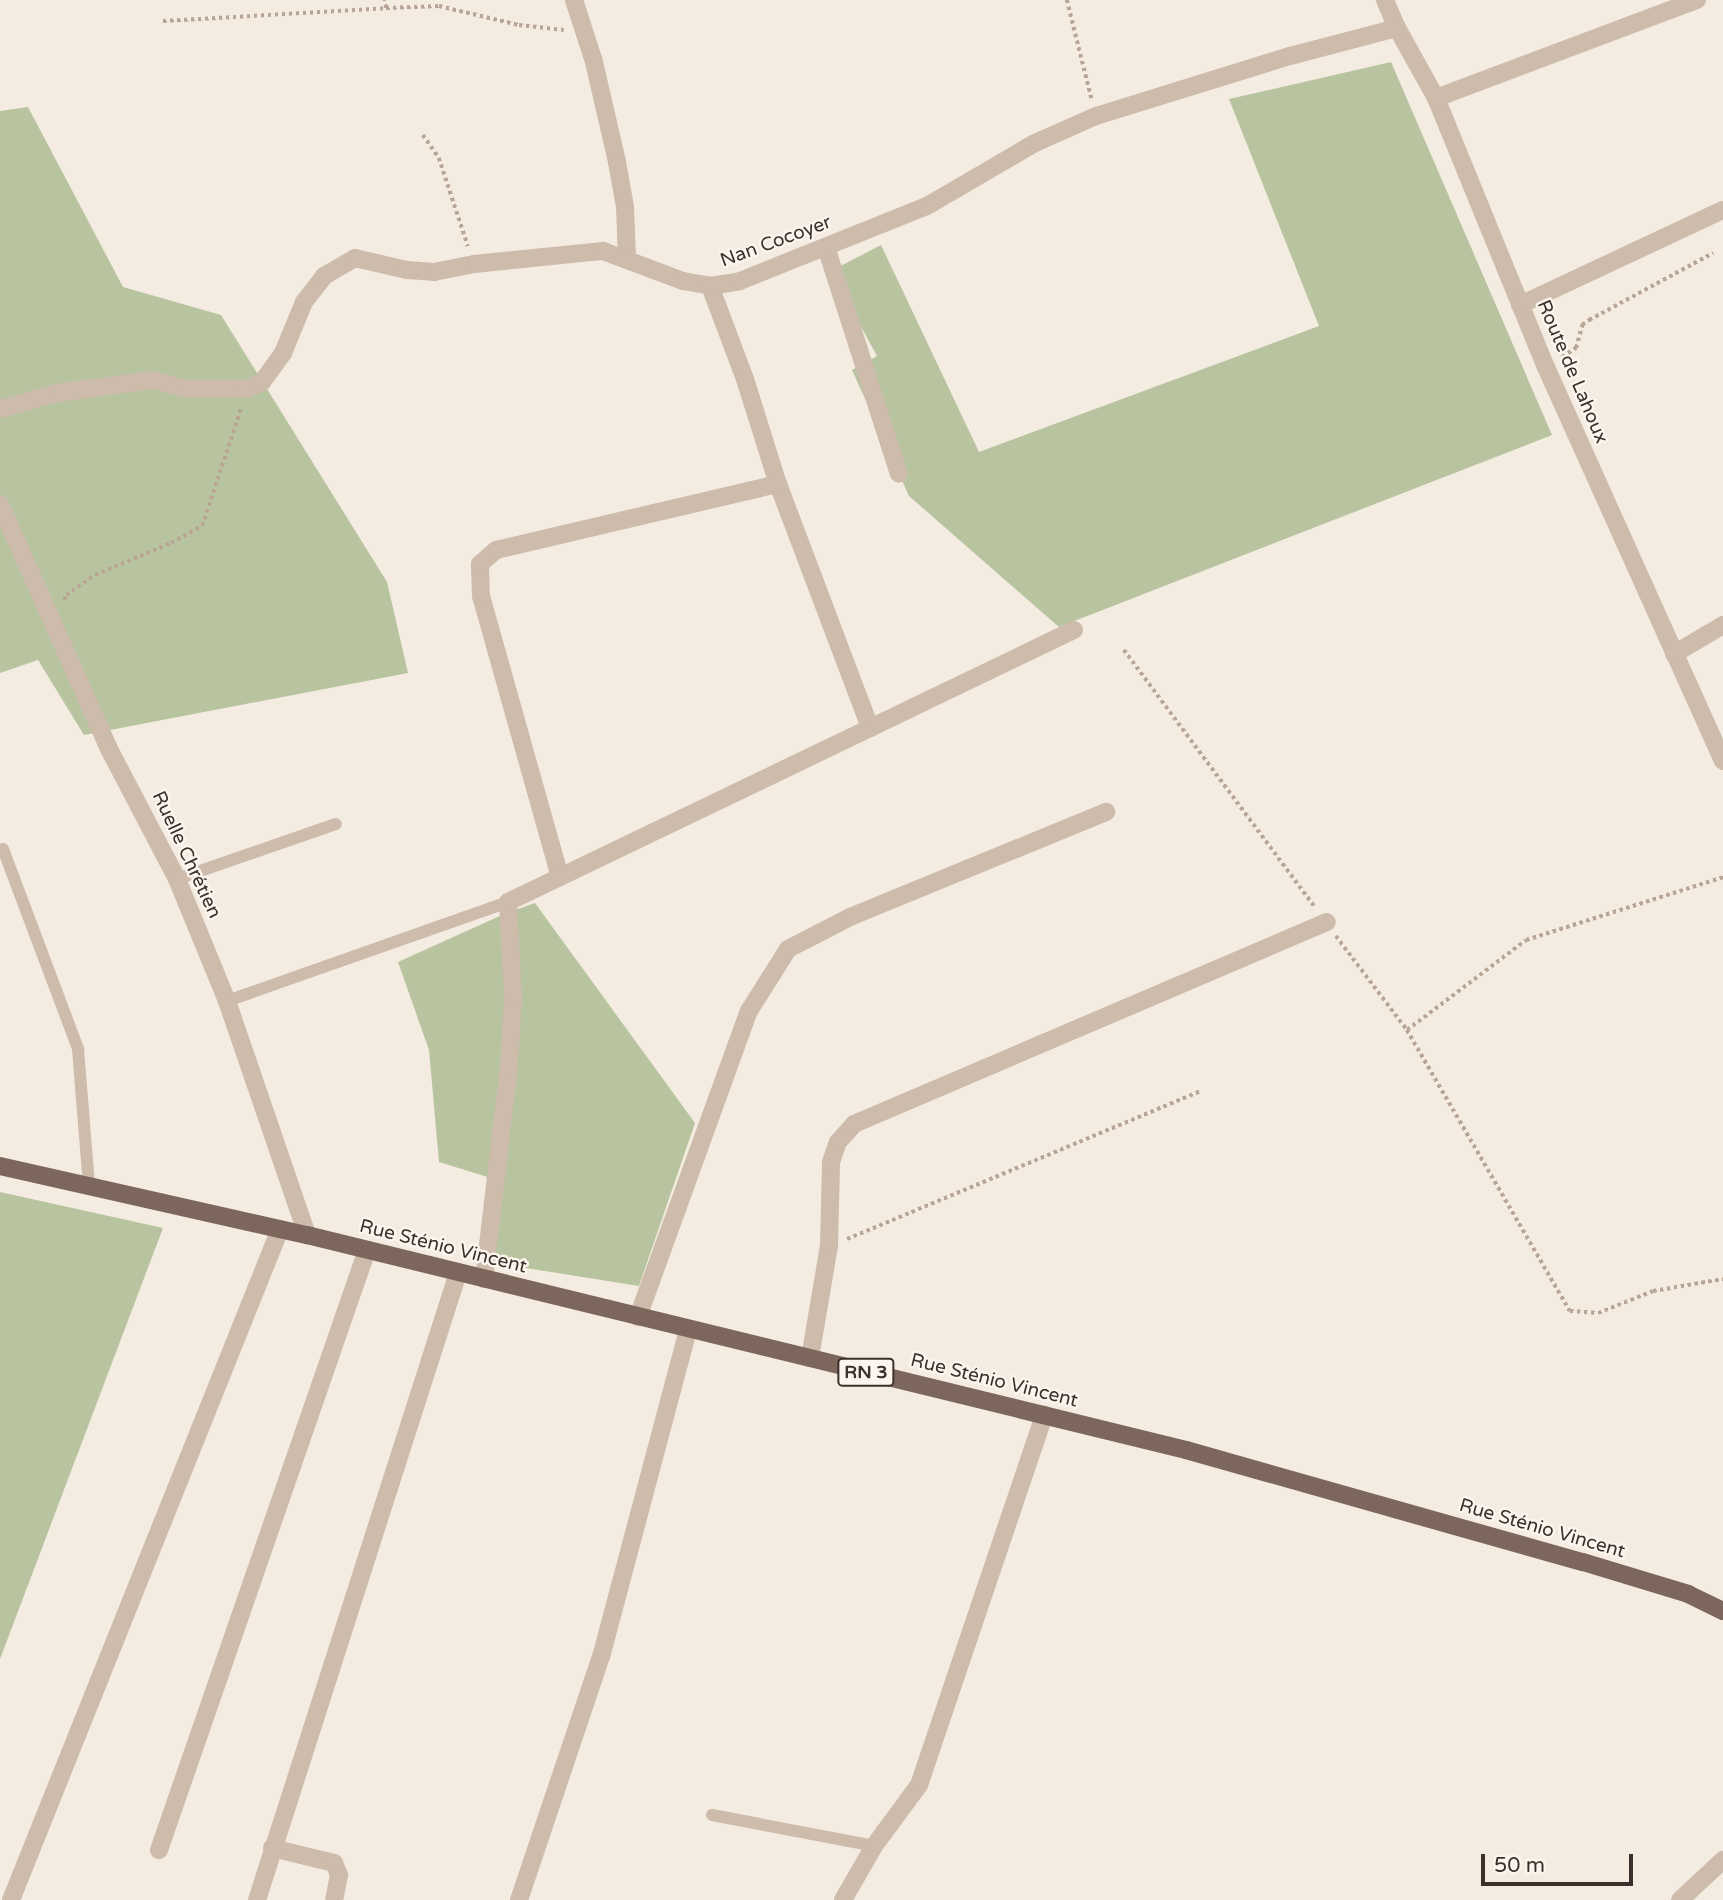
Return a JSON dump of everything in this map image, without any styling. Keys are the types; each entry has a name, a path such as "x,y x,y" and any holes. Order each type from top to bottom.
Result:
{"main road":[{"name":"Rue Sténio Vincent","path":"0,1166 307,1235 1186,1450 1550,1552 1688,1594 1723,1611"}],"street":[{"path":"574,0 617,162 625,207 627,258"},
{"name":"Route de Lahoux","path":"1385,0 1396,28 1436,98 1545,365 1723,761"},
{"path":"1436,98 1651,20 1697,0"},
{"name":"Nan Cocoyer","path":"247,390 262,382 283,353 304,302 324,276 355,258 407,270 434,272 474,264 603,251 627,258 654,273 710,286 740,281 927,205 1035,144 1096,116 1290,56 1396,28"},
{"path":"1520,305 1723,210"},
{"path":"826,247 899,474"},
{"path":"710,286 745,379 778,484 870,728"},
{"path":"0,410 57,393 152,380 188,389 247,390"},
{"path":"560,877 481,596 480,564 496,550 778,484"},
{"name":"Ruelle Chrétien","path":"0,504 108,747 177,878 228,1000 307,1235"},
{"path":"1674,654 1723,625"},
{"path":"484,1279 513,997 508,902 1074,630"},
{"path":"638,1317 749,1011 788,949 850,917 1106,812"},
{"path":"810,1358 829,1246 831,1162 838,1142 854,1124 1327,922"},
{"path":"11,1900 280,1229"},
{"path":"159,1850 367,1250"},
{"path":"257,1900 458,1273"},
{"path":"519,1900 601,1657 688,1330"},
{"path":"843,1900 874,1846 919,1785 1044,1415"},
{"path":"272,1848 334,1863 339,1875 334,1900"},
{"path":"1680,1900 1723,1860"}],"lane":[{"path":"177,878 336,824"},
{"path":"3,849 78,1049 89,1187"},
{"path":"228,1000 508,902"},
{"path":"712,1815 874,1846"}],"path":[{"path":"384,0 386,8"},
{"path":"1067,0 1096,116"},
{"path":"163,21 439,6 519,25 584,32"},
{"path":"424,135 439,158 474,264"},
{"path":"1545,365 1576,348 1582,325 1589,320 1713,253"},
{"path":"54,624 66,595 95,575 171,543 202,526 247,390"},
{"path":"1124,650 1407,1030 1570,1311 1598,1312 1653,1291 1723,1279"},
{"path":"1407,1030 1526,940 1723,877"},
{"path":"829,1246 1200,1091"}],"green space":[{"path":"1391,62 1552,435 1059,627 909,496 852,370 877,356 831,271 881,245 979,452 1319,326 1229,99"},
{"path":"28,107 123,287 221,315 387,582 408,673 84,735 38,660 0,673 0,111"},
{"path":"535,903 695,1123 639,1286 482,1261 494,1179 439,1162 429,1050 398,962"},
{"path":"0,1192 163,1228 0,1659"}]}
